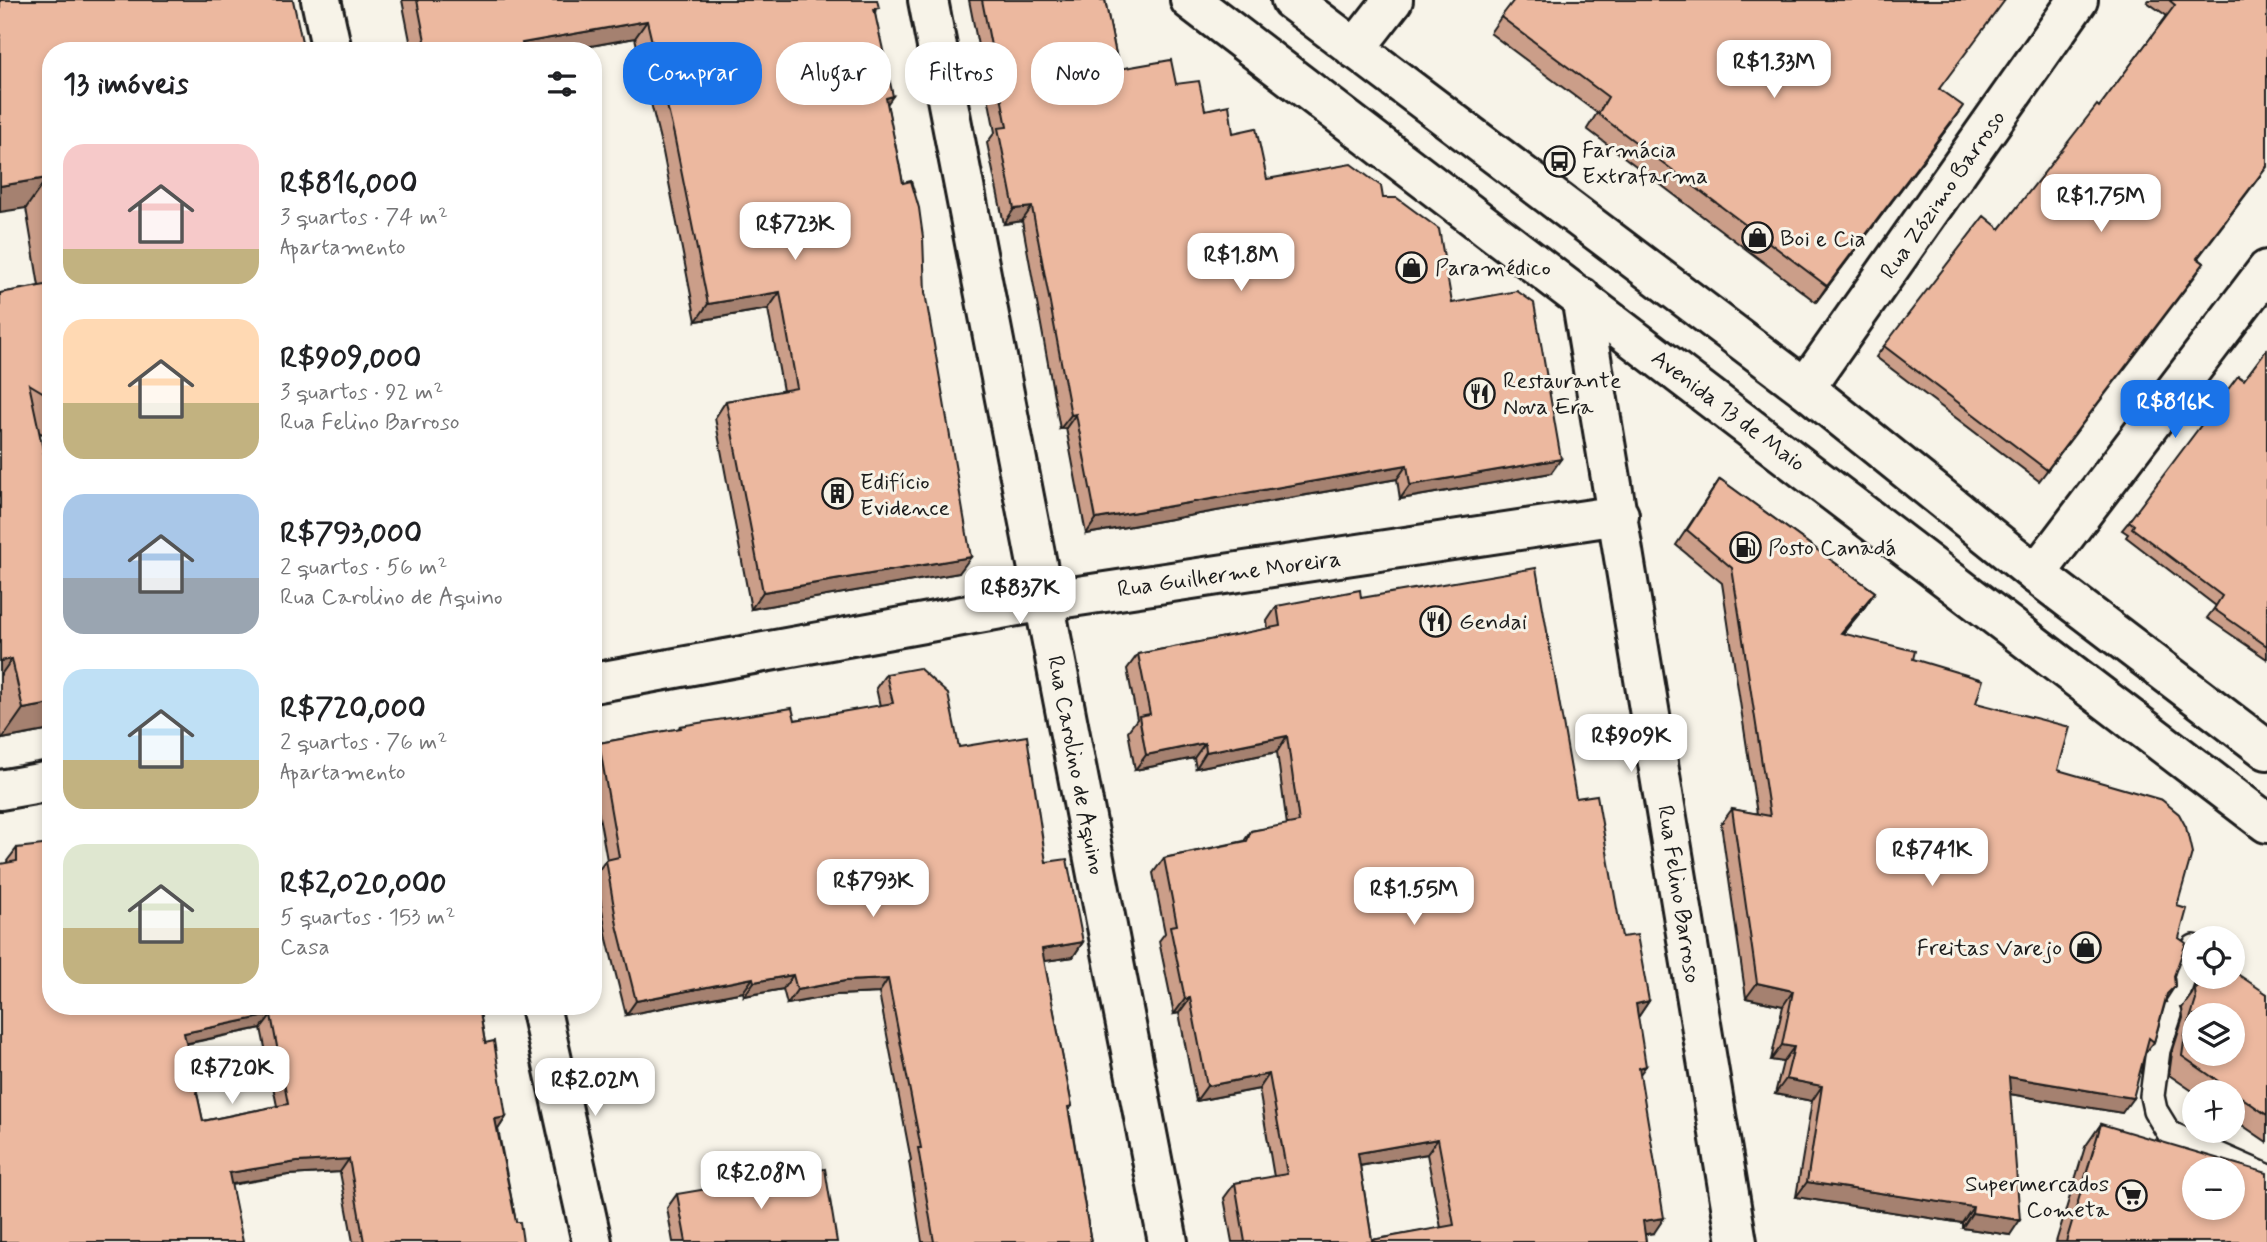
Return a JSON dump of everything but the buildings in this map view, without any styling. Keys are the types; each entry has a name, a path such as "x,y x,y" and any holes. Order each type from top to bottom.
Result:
{"street":[{"path":"321,0 330,42"},
{"name":"Rua Carolino de Aquino","path":"928,0 1168,1242"},
{"name":"Avenida 13 de Maio","path":"1190,0 2267,823"},
{"path":"1291,0 1805,388 2036,575 2267,750"},
{"path":"1355,50 1393,0"},
{"name":"Rua Zózimo Barroso","path":"1805,388 2078,0"},
{"path":"2036,575 2267,270"},
{"name":"Rua Felino Barroso","path":"1581,297 1737,1242"},
{"name":"Rua Guilherme Moreira","path":"602,681 1045,601 1619,515"},
{"path":"0,790 42,783"},
{"path":"542,1015 592,1242"}],"lane":[{"path":"2182,980 2158,1050 2152,1096 2155,1110 2169,1133 2267,1176"}],"place":[{"name":"Farmácia Extrafarma","path":"1559,162"},
{"name":"Boi e Cia","path":"1757,238"},
{"name":"Paramédico","path":"1412,267"},
{"name":"Restaurante Nova Era","path":"1480,393"},
{"name":"Edifício Evidence","path":"837,494"},
{"name":"Posto Canadá","path":"1745,547"},
{"name":"Gendai","path":"1436,621"},
{"name":"Freitas Varejo","path":"2085,947"},
{"name":"Supermercados Cometa","path":"2132,1196"}]}
